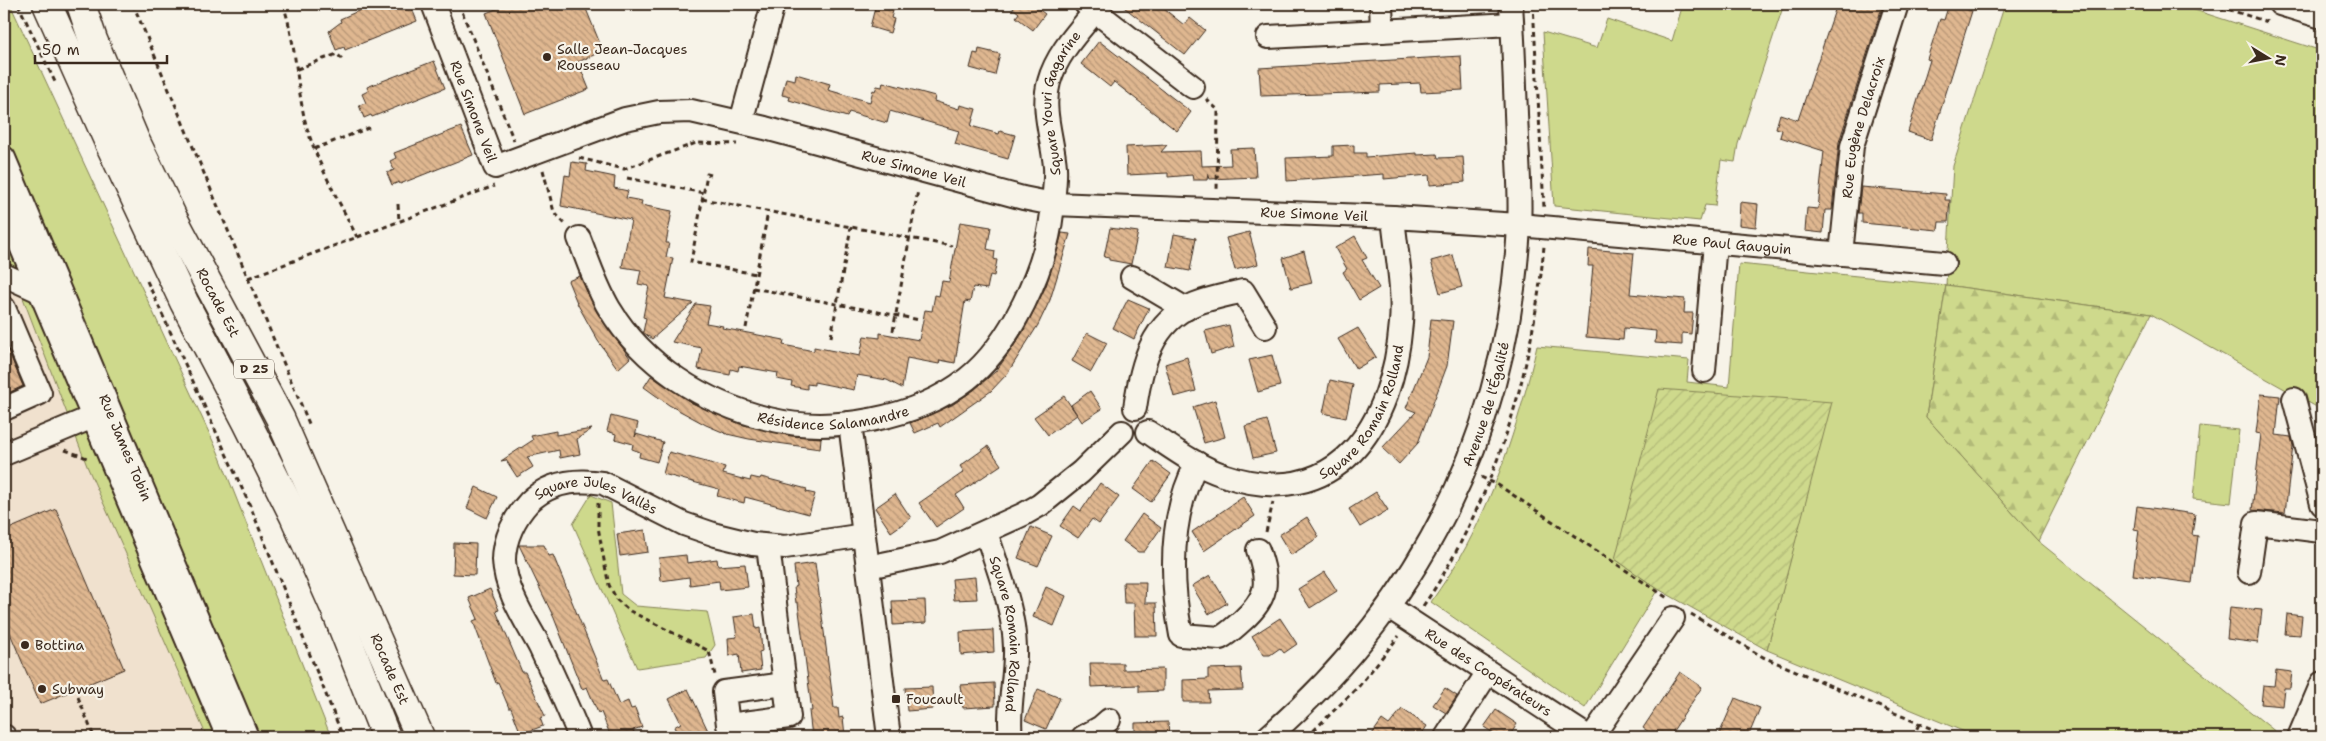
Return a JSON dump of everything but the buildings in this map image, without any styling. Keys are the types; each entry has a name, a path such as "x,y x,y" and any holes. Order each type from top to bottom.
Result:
{"main road":[{"name":"Rocade Est","path":"47,4 110,145 184,302 294,516 336,611 386,737"},
{"name":"Rocade Est","path":"81,4 93,40 135,140 172,216 280,418 420,737"}],"street":[{"name":"Rue Simone Veil","path":"433,4 495,167 535,165 615,122 649,113 691,112 741,122 1023,198 1052,204 1393,217 1519,225"},
{"path":"741,122 773,4"},
{"path":"1381,4 1382,30"},
{"name":"Rue Eugène Delacroix","path":"1841,254 1852,146 1897,4"},
{"name":"Square Youri Gagarine","path":"1052,204 1055,170 1046,102 1047,90 1060,58 1094,6 1193,87"},
{"path":"1268,37 1382,30 1512,14"},
{"name":"Avenue de l'Égalité","path":"1268,737 1341,666 1390,607 1435,535 1465,470 1483,423 1502,354 1513,289 1519,225 1512,14"},
{"path":"2280,15 2322,17"},
{"name":"Rue James Tobin","path":"4,158 101,414 228,737"},
{"name":"Résidence Salamandre","path":"579,238 602,296 616,319 642,350 676,378 726,405 758,416 800,424 850,423 876,418 924,404 956,387 976,371 996,346 1029,291 1047,240 1052,204"},
{"name":"Rue James Tobin","path":"4,206 39,291 101,414 247,737"},
{"name":"Square Romain Rolland","path":"1148,432 1197,463 1234,478 1257,483 1277,484 1310,478 1338,466 1359,447 1380,407 1393,371 1401,322 1393,217"},
{"name":"Rue Paul Gauguin","path":"1519,225 1944,263"},
{"path":"1704,371 1714,243"},
{"path":"4,275 39,291"},
{"path":"1132,277 1186,309"},
{"path":"1135,408 1142,366 1150,346 1168,322 1186,309 1203,302 1243,291 1265,327"},
{"path":"4,308 40,393 4,409"},
{"path":"2294,400 2322,504"},
{"path":"1135,408 1141,409 1148,415 1150,424 1148,432 1143,436 1135,438 1129,437 1122,432 1120,423 1123,414 1135,408"},
{"path":"4,454 101,414"},
{"path":"850,423 889,737"},
{"path":"868,567 929,555 953,547 1024,514 1052,496 1091,463 1122,432"},
{"path":"1197,463 1184,495 1174,544 1174,587 1181,635 1220,638 1251,613 1261,600 1266,586 1259,554"},
{"name":"Square Jules Vallès","path":"580,737 506,577 504,558 508,537 519,515 538,494 567,483 582,481 604,483 611,485 660,514 684,524 730,539 768,546 785,547 864,535"},
{"path":"2249,572 2256,523 2322,525"},
{"name":"Square Romain Rolland","path":"986,532 1013,621 1016,660 1010,723 1012,737"},
{"path":"768,546 785,684 789,717 728,725 724,692 785,684"},
{"name":"Rue des Coopérateurs","path":"1390,607 1588,737"},
{"path":"1592,737 1677,610"},
{"path":"1446,737 1488,672"},
{"path":"2299,737 2322,684"},
{"path":"1083,737 1109,720"},
{"path":"2320,737 2322,731"}],"path":[{"path":"18,4 57,85"},
{"path":"133,4 314,434"},
{"path":"283,4 291,32 302,105 314,149 357,237"},
{"path":"459,4 512,139 535,165 554,212 579,238"},
{"path":"2211,4 2280,15"},
{"path":"297,69 337,54 342,59"},
{"path":"1193,87 1218,110 1216,210"},
{"path":"314,149 371,127"},
{"path":"572,156 624,169 696,143 745,145"},
{"path":"535,165 550,165"},
{"path":"711,175 707,174 690,262 756,274"},
{"path":"627,178 704,194"},
{"path":"248,278 498,185"},
{"path":"893,331 918,190"},
{"path":"702,199 952,246"},
{"path":"398,204 399,221"},
{"path":"746,328 768,212"},
{"path":"831,337 851,227"},
{"path":"143,272 251,508 343,737"},
{"path":"753,288 920,320"},
{"path":"1465,470 1498,485 1677,610 1764,657 1951,737"},
{"path":"604,483 598,515 606,571 612,592 630,612 709,651 716,685 724,692"},
{"path":"1259,554 1277,484"},
{"path":"78,697 94,737"},
{"path":"1913,737 1919,724"}],"shaded area":[{"path":"4,248 87,466 207,737 4,737"}],"green space":[{"path":"4,4 10,4 218,452 331,737 207,737 87,466 4,248"},
{"path":"1683,4 1784,4 1738,144 1735,162 1721,160 1715,206 1705,205 1700,221 1554,206 1543,32 1597,48 1607,19 1672,41"},
{"path":"2005,4 2176,4 2322,51 2322,410 2151,314 1946,285 1953,166"},
{"path":"1739,264 1946,285 1926,417 2038,541 2282,737 1977,737 1767,650 1831,402 1615,559 1658,589 1585,708 1431,602 1462,554 1489,499 1508,449 1537,346 1689,360 1687,382 1729,387"},
{"path":"1946,285 2151,314 2038,541 1926,417"},
{"path":"1659,389 1832,402 1767,650 1658,589 1615,559"},
{"path":"2200,426 2239,430 2231,503 2193,499"},
{"path":"591,495 611,503 621,594 636,606 707,612 715,645 706,658 637,668 573,524"}],"place":[{"name":"Salle Jean-Jacques Rousseau","path":"547,57"},
{"name":"Bottina","path":"25,645"},
{"name":"Subway","path":"42,689"},
{"name":"Foucault","path":"896,699"}]}
